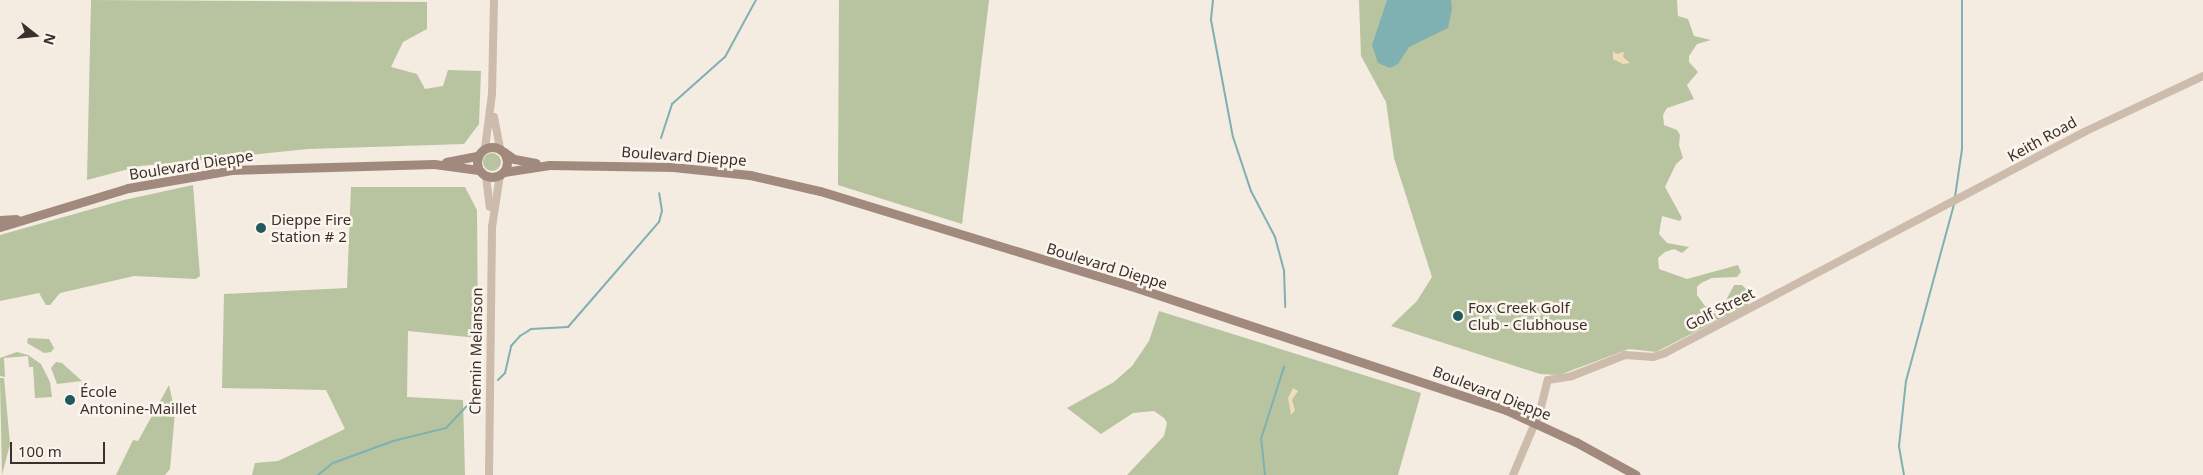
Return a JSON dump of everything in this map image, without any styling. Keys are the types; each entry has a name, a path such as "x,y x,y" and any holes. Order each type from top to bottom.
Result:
{"main road":[{"path":"434,164 478,156 485,148 502,151 519,161 549,165"},
{"path":"502,151 508,161 502,174"},
{"path":"478,156 482,173"},
{"path":"434,164 482,173 502,174 549,165"},
{"name":"Boulevard Dieppe","path":"16,220 128,188 231,170 434,164"},
{"name":"Boulevard Dieppe","path":"549,165 709,169 750,175 820,191 1131,286 1444,388 1535,422 1636,475"},
{"path":"0,220 16,220"},
{"path":"0,227 16,220"}],"street":[{"path":"494,0 492,94 495,135 502,151"},
{"name":"Keith Road","path":"1897,232 2084,132 2203,76"},
{"path":"485,148 492,94"},
{"path":"482,173 492,227"},
{"path":"492,227 502,174"},
{"name":"Chemin Melanson","path":"489,475 492,227"},
{"name":"Golf Street","path":"1535,422 1548,380 1572,376 1625,355 1662,355 1897,232"},
{"path":"1512,475 1535,422"}],"green space":[{"path":"91,0 427,2 427,29 403,42 391,67 417,74 425,89 443,86 448,70 481,71 479,124 464,144 308,149 140,166 87,180"},
{"path":"839,0 989,0 962,224 838,185"},
{"path":"1359,0 1677,0 1678,16 1688,19 1694,36 1711,40 1697,44 1689,56 1689,62 1698,72 1687,85 1694,99 1667,108 1663,115 1664,125 1677,130 1680,135 1679,145 1683,158 1676,164 1665,187 1682,218 1680,221 1662,216 1659,234 1667,243 1689,247 1682,253 1674,249 1665,252 1658,258 1659,269 1687,279 1738,265 1741,272 1737,277 1712,278 1697,287 1697,295 1705,306 1711,307 1725,302 1734,285 1742,285 1750,293 1748,305 1656,352 1629,349 1559,375 1540,374 1391,326 1417,301 1432,277 1394,158 1386,102 1361,56"},
{"path":"492,153 498,156 501,162 498,168 492,171 486,168 483,162 486,156"},
{"path":"193,185 200,276 196,279 134,276 60,293 50,305 46,305 39,293 0,301 0,235 124,200"},
{"path":"351,187 465,187 477,210 478,338 408,331 407,397 463,400 465,475 252,475 255,463 278,461 345,429 326,390 222,388 224,294 347,288"},
{"path":"1159,311 1421,393 1398,475 1127,475 1164,436 1167,423 1164,418 1154,411 1133,413 1101,434 1067,408 1114,382 1132,366 1149,341"},
{"path":"28,338 49,339 54,348 51,352 44,353 27,343"},
{"path":"17,352 28,355 41,364 50,382 52,397 35,398 33,367 29,367 28,356 4,358 5,377 0,376 0,358"},
{"path":"56,362 62,363 82,381 57,384 51,368"},
{"path":"0,378 4,378 10,444 2,475"},
{"path":"169,385 175,412 170,469 165,475 116,475 133,440 138,441"}],"sand":[{"path":"1613,51 1616,54 1624,52 1623,57 1630,63 1623,64 1613,59"},
{"path":"1293,388 1298,391 1292,400 1295,410 1291,415 1288,398"}],"water":[{"path":"1387,0 1451,0 1452,9 1448,28 1409,47 1398,64 1390,68 1378,63 1372,45"}],"waterway":[{"path":"661,138 672,104 725,57 756,0"},
{"path":"1213,0 1211,20 1233,137 1251,191 1275,237 1284,271 1285,307"},
{"path":"1955,197 1962,149 1962,0"},
{"path":"498,380 505,373 511,346 520,336 531,329 568,327 659,222 662,211 659,193"},
{"path":"1904,475 1899,446 1906,381 1954,204"},
{"path":"1265,475 1261,439 1284,367"},
{"path":"318,475 333,463 393,441 446,428 482,390"}],"place":[{"name":"Dieppe Fire Station # 2","path":"261,228"},
{"name":"Fox Creek Golf Club - Clubhouse","path":"1458,316"},
{"name":"École Antonine-Maillet","path":"70,400"}]}
